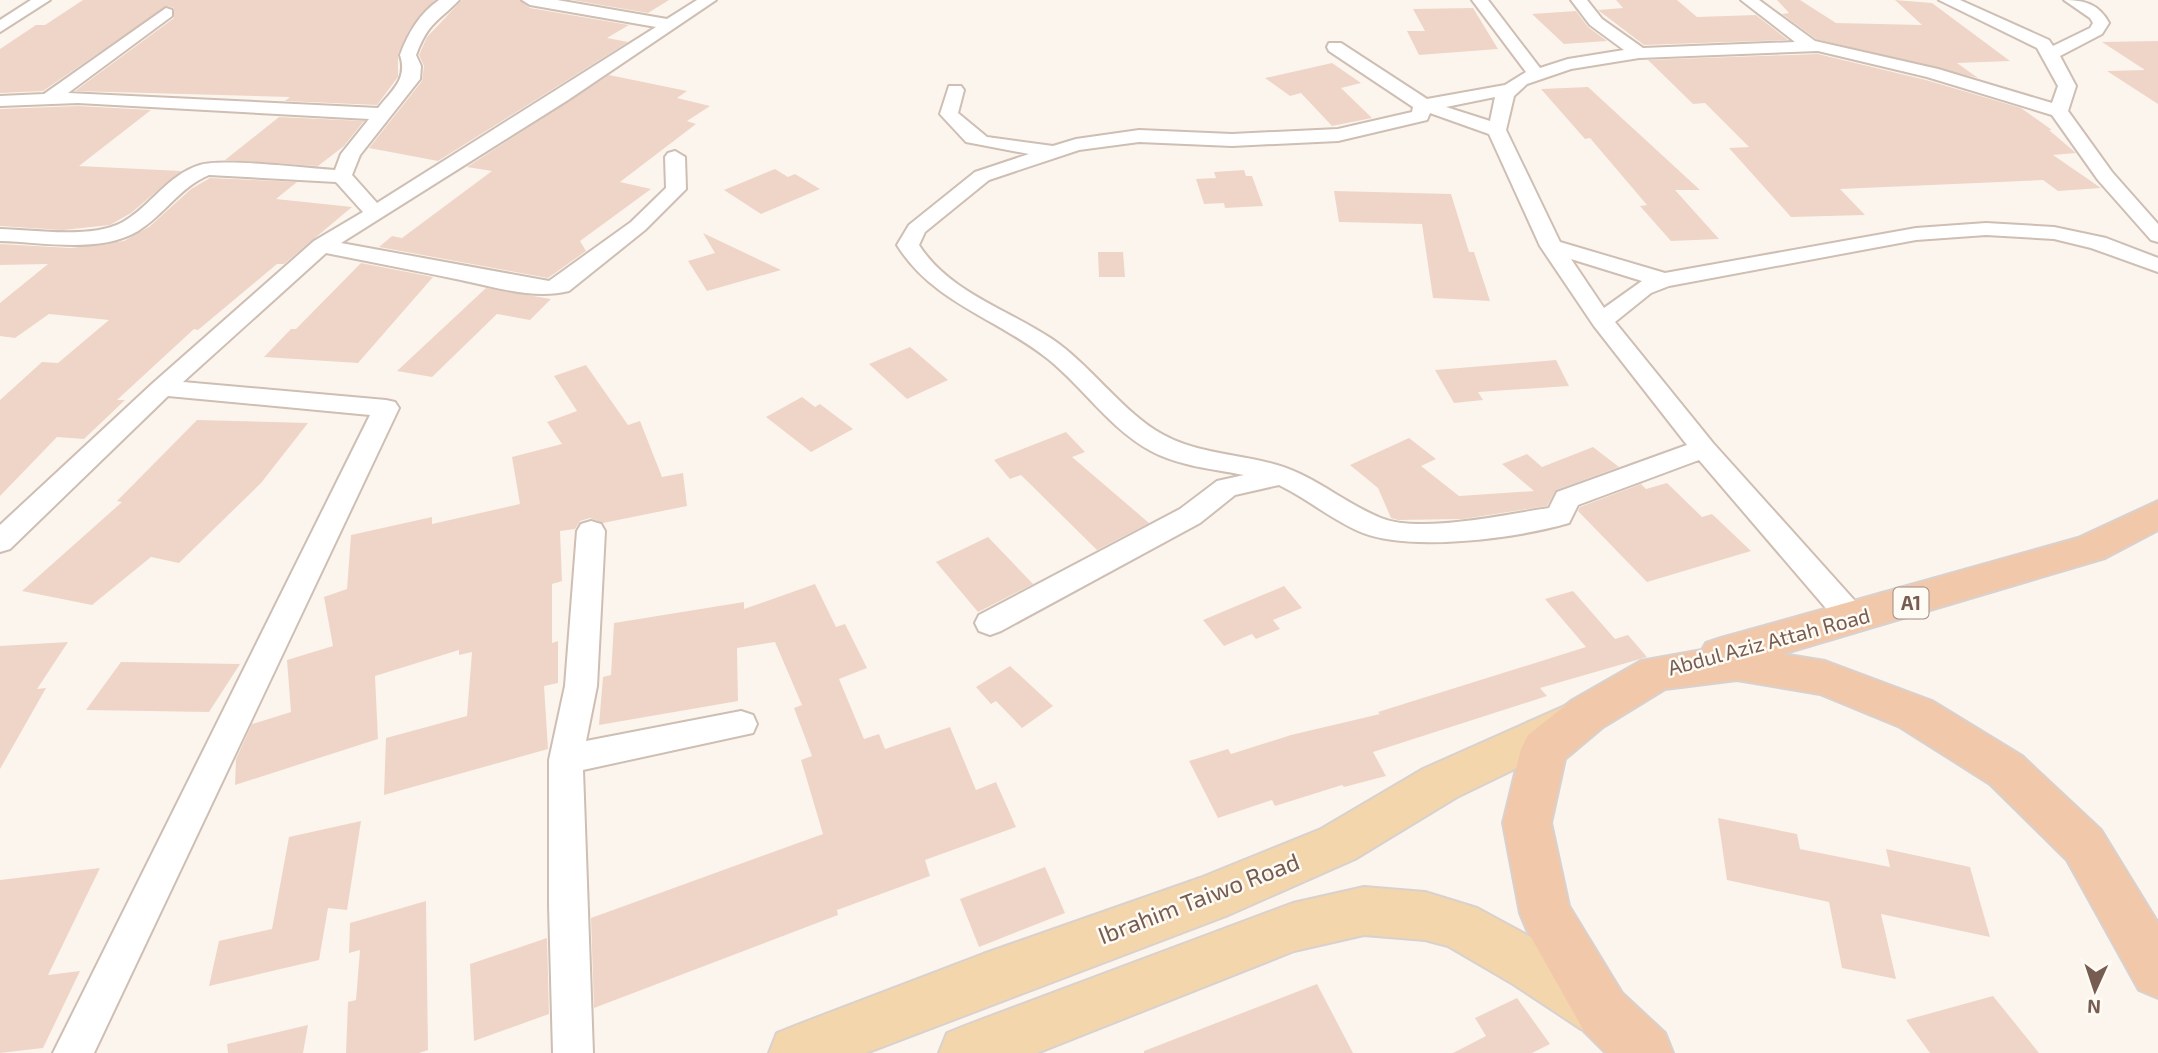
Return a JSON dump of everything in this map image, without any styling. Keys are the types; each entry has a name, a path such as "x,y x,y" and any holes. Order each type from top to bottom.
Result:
{"highway":[{"name":"Abdul Aziz Attah Road","path":"1656,673 1853,619 2091,548 2158,514"},
{"path":"1645,1053 1603,1012 1545,914 1527,824 1544,749 1587,713 1656,673 1737,663 1825,678 1916,714 2006,770 2084,845 2158,972"}],"main road":[{"name":"Ibrahim Taiwo Road","path":"797,1053 983,980 1208,899 1338,844 1440,783 1587,713"},
{"path":"967,1053 1293,927 1364,911 1425,916 1459,925 1522,960 1603,1012"}],"street":[{"path":"0,9 15,0"},
{"path":"0,27 43,0"},
{"path":"342,176 351,155 411,79 412,66 408,55 414,41 436,8 451,0"},
{"path":"530,0 671,25"},
{"path":"0,542 162,388 322,246 708,0"},
{"path":"1480,0 1537,75"},
{"path":"1579,0 1596,22 1639,53"},
{"path":"1749,0 1811,46"},
{"path":"1947,0 2043,44 2067,86 2059,111"},
{"path":"2050,54 2096,32 2101,23 2097,15 2072,0"},
{"path":"50,98 166,13"},
{"path":"1335,47 1423,105 1497,130"},
{"path":"1853,619 1704,449 1602,321 1551,246 1497,130 1505,94 1521,80 1569,65 1639,53 1829,47 1919,69 2059,111 2111,186 2158,236"},
{"path":"1423,105 1511,89"},
{"path":"955,90 949,114 973,138 1053,152"},
{"path":"0,101 50,98 383,114"},
{"path":"1423,105 1420,116 1338,135 1232,140 1139,136 1108,139 1053,152 982,176 916,229 908,245 914,258 943,284 1046,345 1145,436 1165,447 1283,477 1339,510 1386,531 1414,534 1559,516 1567,499 1604,483 1704,449"},
{"path":"322,246 504,282 548,288 561,286 638,226 676,189 675,157"},
{"path":"0,235 93,235 128,228 190,174 207,169 342,176"},
{"path":"342,176 356,196 375,213"},
{"path":"1602,321 1643,288 1664,280 1916,234 1986,229 2054,233 2098,243 2158,265"},
{"path":"1551,246 1664,280"},
{"path":"73,1053 386,408 162,388"},
{"path":"990,623 1190,516 1227,488 1283,477"},
{"path":"573,1053 567,905 566,760 581,686 591,531"},
{"path":"566,760 689,732 741,724"}],"building":[{"path":"83,0 435,0 409,30 398,54 398,77 377,105 285,101 290,97 75,91 174,18 174,8 167,6 43,91 0,93 0,49 36,25 45,25"},
{"path":"462,0 520,0 530,8 629,25 607,38 628,42 438,161 369,148 422,81 424,66 419,55 427,37"},
{"path":"572,0 669,0 648,13"},
{"path":"1616,0 1677,0 1697,17 1756,15 1788,40 1644,45 1598,10 1623,8"},
{"path":"1777,0 1800,0 1836,23 1922,25 1895,0 1932,3 2010,61 1957,63 1978,78 1816,39 1782,14 1789,13"},
{"path":"1473,8 1498,49 1419,55 1407,31 1425,31 1413,9"},
{"path":"1576,11 1588,27 1607,41 1564,44 1532,14"},
{"path":"2158,41 2158,104 2107,71 2145,70 2102,42"},
{"path":"1818,54 1926,80 2021,108 2052,130 2049,130 2076,153 2053,155 2101,188 2058,191 2043,180 1840,189 1865,215 1791,217 1729,148 1749,147 1705,103 1693,104 1648,60"},
{"path":"1332,63 1361,83 1341,88 1372,118 1332,126 1301,93 1290,96 1265,78"},
{"path":"609,75 687,91 677,98 710,106 687,121 696,124 620,182 651,189 580,241 586,251 548,278 379,247 392,236 402,238 492,171 467,167"},
{"path":"1588,87 1700,190 1675,190 1719,239 1671,241 1640,206 1647,205 1590,138 1585,139 1541,89"},
{"path":"78,106 151,110 79,166 181,171 131,213 110,225 63,230 0,226 0,109"},
{"path":"279,117 364,121 344,146 318,166 225,160"},
{"path":"775,169 788,177 795,174 820,189 761,214 724,190"},
{"path":"1244,170 1246,176 1252,176 1263,206 1225,208 1224,203 1204,204 1196,179 1216,178 1214,172"},
{"path":"210,178 297,182 276,199 352,207 284,264 277,264 198,330 194,329 117,400 125,400 84,439 57,437 0,496 0,400 42,362 58,363 109,320 49,314 15,338 0,336 0,303 48,264 0,265 0,244 71,248 124,241 149,227 191,189"},
{"path":"1334,191 1451,194 1469,252 1474,252 1490,301 1433,298 1422,224 1339,222"},
{"path":"703,233 781,270 707,291 688,261 715,253"},
{"path":"1098,252 1123,252 1125,277 1099,277"},
{"path":"361,263 433,277 358,363 264,357 291,329 296,329"},
{"path":"486,288 551,299 530,320 497,314 432,377 397,371"},
{"path":"910,347 948,380 907,399 869,364"},
{"path":"1556,360 1569,386 1478,392 1483,400 1454,403 1435,370"},
{"path":"586,365 628,425 640,421 662,477 683,473 687,506 603,523 590,518 580,521 575,529 560,531 562,581 552,584 552,643 558,641 558,683 544,686 548,749 384,795 386,738 467,716 472,652 459,655 459,650 375,676 378,739 235,785 236,759 252,724 291,712 287,660 333,646 324,597 347,589 351,535 432,517 432,524 520,504 512,457 562,444 547,422 577,411 554,376"},
{"path":"802,397 815,407 820,404 853,429 811,452 766,417"},
{"path":"197,420 308,423 261,483 179,563 151,557 92,605 22,591 122,502 117,501"},
{"path":"1066,432 1085,452 1072,457 1149,523 1097,550 1021,475 1010,479 994,460"},
{"path":"1409,438 1436,459 1421,466 1459,496 1534,491 1502,464 1527,454 1542,467 1593,447 1619,467 1556,490 1547,506 1463,519 1398,520 1391,518 1378,488 1350,465"},
{"path":"1667,483 1702,517 1712,514 1751,551 1647,582 1578,511 1580,507 1641,484 1646,489"},
{"path":"988,537 1033,584 978,612 936,562"},
{"path":"815,584 836,627 845,624 867,668 839,679 864,739 879,734 885,749 950,727 976,790 996,782 1016,827 925,860 930,876 837,910 838,915 594,1008 591,918 823,834 801,760 812,756 794,708 802,705 775,642 737,648 738,701 599,725 603,677 611,675 614,623 744,602 744,609"},
{"path":"1284,586 1302,608 1273,620 1280,629 1256,639 1252,634 1224,646 1203,620"},
{"path":"1573,591 1615,639 1628,635 1647,657 1540,688 1547,696 1373,752 1386,776 1344,787 1342,785 1275,806 1272,800 1218,818 1189,761 1228,749 1231,754 1291,735 1380,714 1378,712 1586,647 1545,599"},
{"path":"68,642 37,689 46,688 0,769 0,646"},
{"path":"121,662 240,664 209,712 86,710"},
{"path":"1010,666 1053,706 1022,728 996,701 991,704 976,687"},
{"path":"1718,818 1797,834 1800,849 1890,867 1886,849 1970,867 1990,937 1881,914 1896,979 1842,968 1829,902 1727,880"},
{"path":"361,821 347,910 328,908 319,960 209,986 219,941 272,929 289,837"},
{"path":"1045,867 1065,913 979,947 960,899"},
{"path":"100,868 48,975 80,971 43,1048 0,1053 0,880"},
{"path":"426,901 428,1050 419,1053 346,1053 348,1002 356,1000 360,950 349,953 350,923"},
{"path":"547,938 549,1014 474,1041 470,964"},
{"path":"1317,984 1353,1053 1144,1053 1144,1051"},
{"path":"1993,996 2039,1053 1930,1053 1906,1020"},
{"path":"1517,998 1550,1044 1532,1053 1453,1053 1486,1036 1475,1018"},
{"path":"308,1025 303,1053 228,1053 227,1044"}]}
